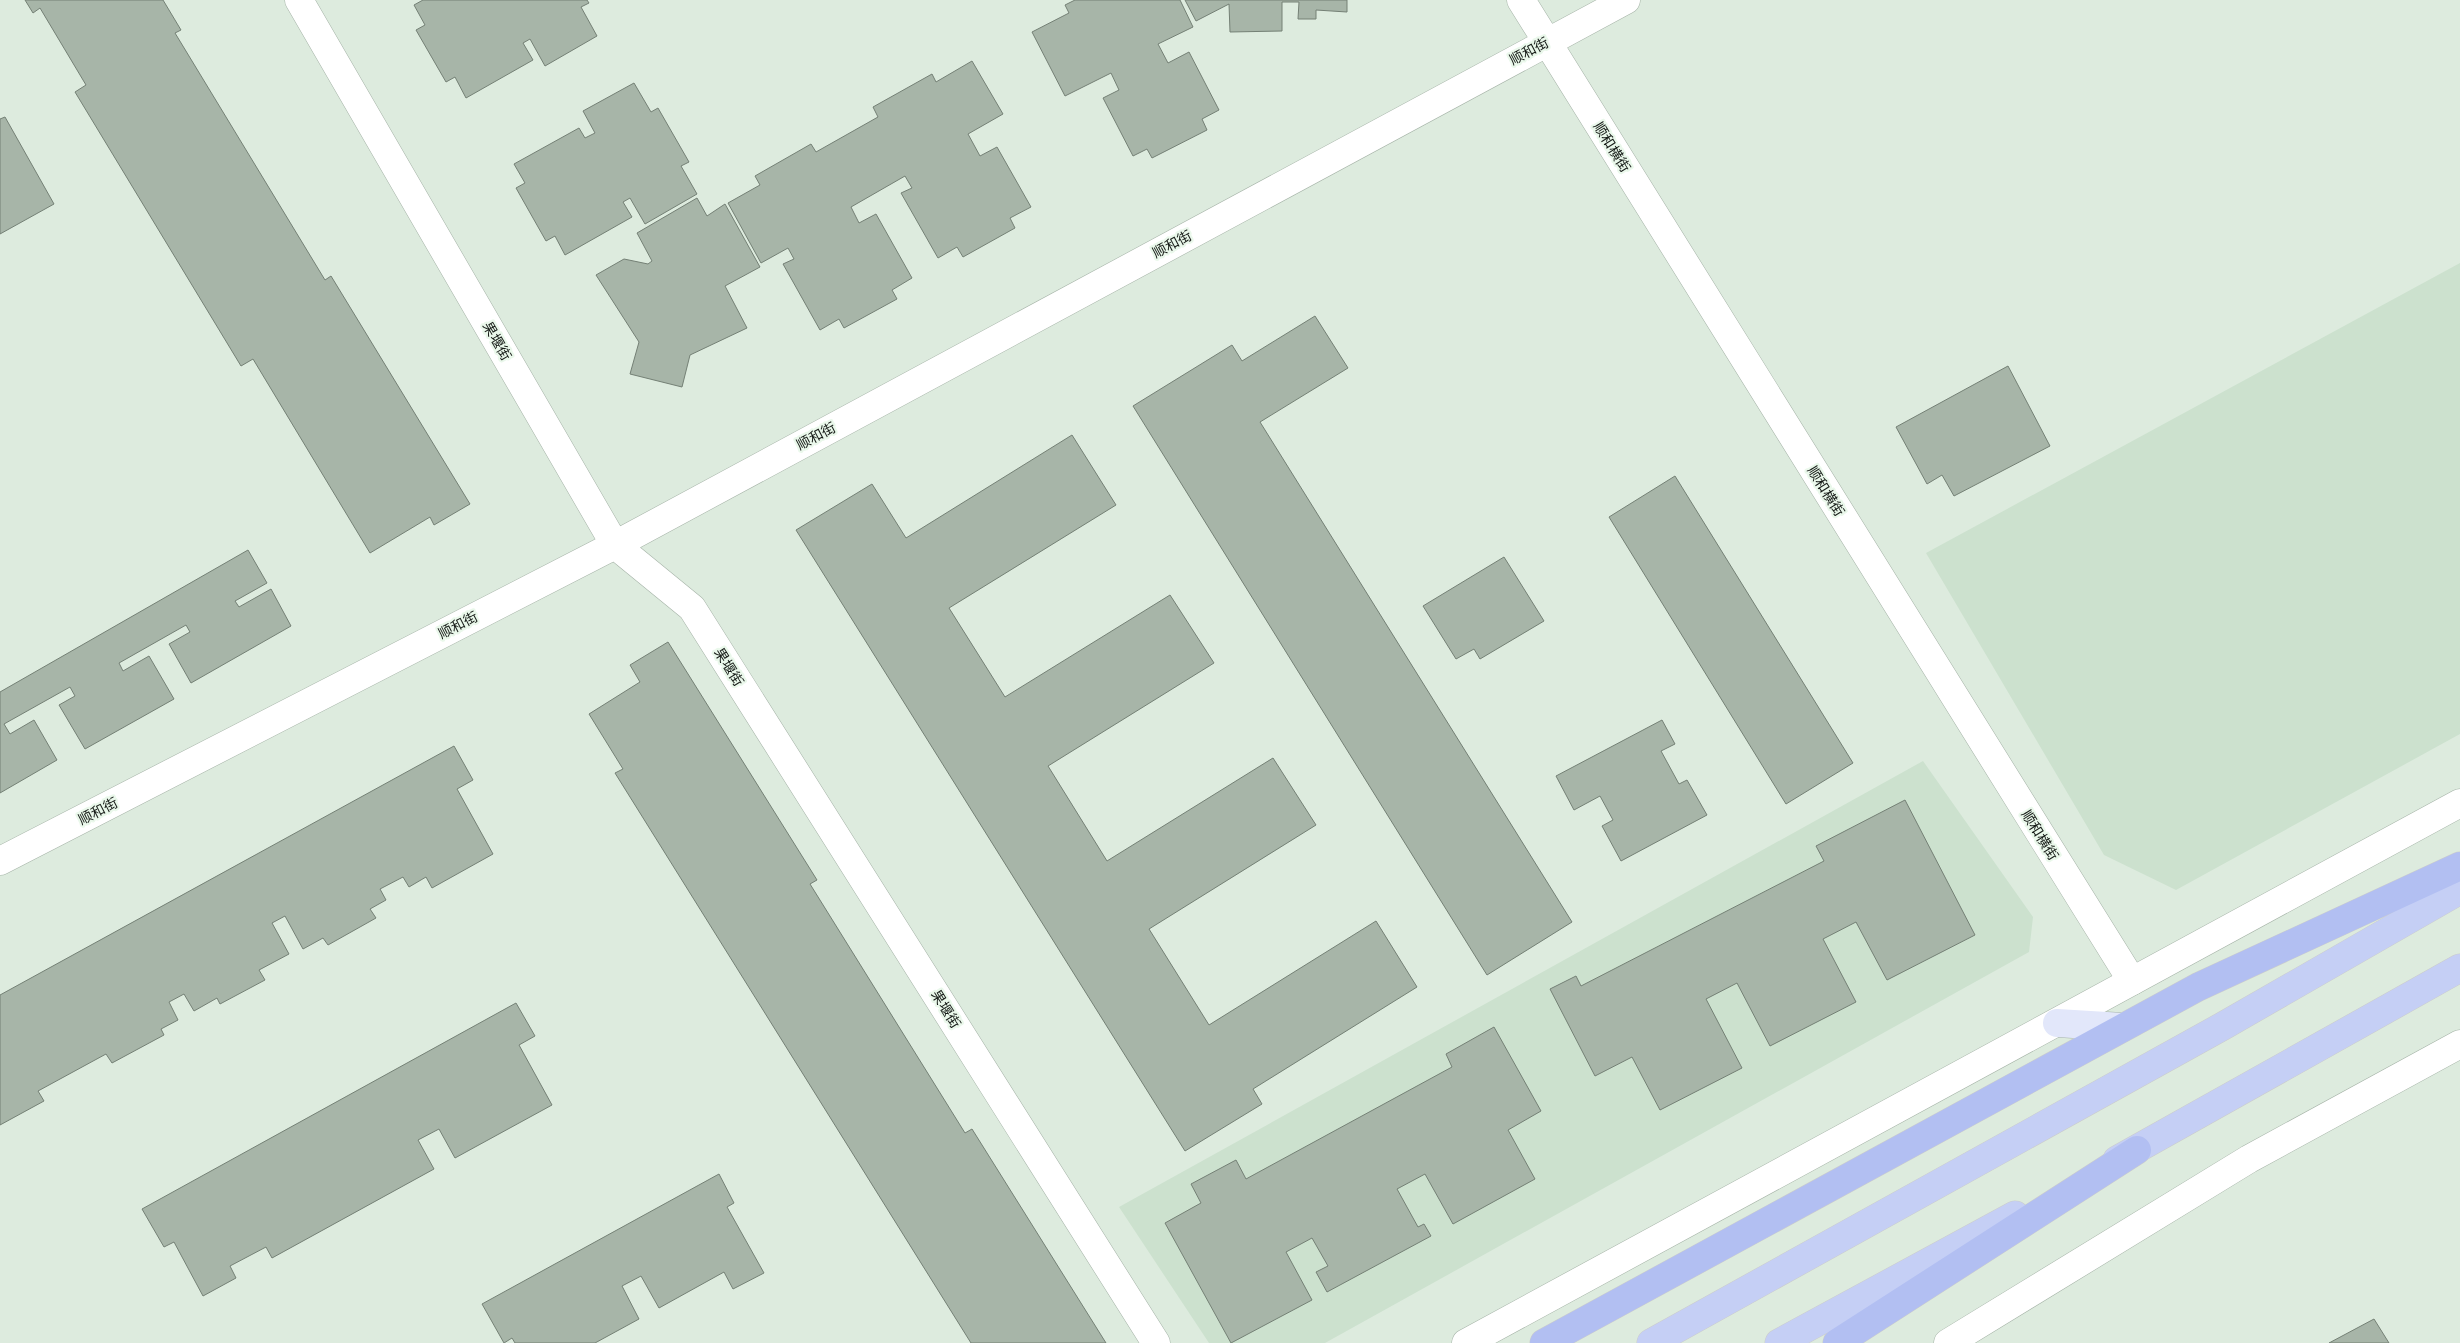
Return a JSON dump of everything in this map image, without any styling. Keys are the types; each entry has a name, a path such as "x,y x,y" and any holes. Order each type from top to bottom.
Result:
{"highway":[{"path":"1544,1343 2198,986 2460,866"},
{"path":"1837,1343 2137,1150"}],"main road":[{"path":"1651,1343 2223,1026 2460,890"},
{"path":"1779,1343 2137,1150 2460,968"},
{"path":"2056,1023 2123,1027"}],"street":[{"name":"果堰街","path":"299,0 615,545 692,608 1156,1343"},
{"name":"顺和横街","path":"1521,0 2132,982"},
{"name":"顺和街","path":"0,861 615,545 1626,0"},
{"path":"1466,1343 2460,803"},
{"path":"1948,1343 2249,1159 2460,1044"}],"shaded area":[{"path":"2460,263 2460,734 2176,890 2104,855 1926,553"},
{"path":"1923,761 2033,917 2029,952 1325,1343 1209,1343 1119,1207"}],"building":[{"path":"25,0 163,0 181,30 175,33 325,280 331,276 470,504 434,525 430,517 370,553 253,359 241,366 75,92 86,85 40,8 33,13"},
{"path":"423,0 587,0 589,3 581,7 597,36 545,66 530,39 523,43 533,60 466,98 455,77 446,82 416,30 425,25 414,5"},
{"path":"1075,0 1180,0 1193,27 1158,44 1168,63 1189,52 1219,110 1202,119 1207,130 1152,158 1147,149 1133,156 1103,98 1119,90 1111,73 1065,96 1032,32 1069,13 1065,5"},
{"path":"1185,0 1347,0 1347,12 1316,10 1316,19 1298,19 1299,2 1282,2 1282,31 1230,32 1229,4 1196,21"},
{"path":"972,61 1003,114 968,134 980,156 997,147 1031,207 1010,218 1015,228 963,257 957,247 938,258 901,193 912,188 905,176 851,207 859,223 876,214 912,278 892,290 897,299 844,328 839,319 820,330 783,264 794,259 788,248 761,263 728,203 760,185 755,176 811,144 816,152 878,117 873,107 932,74 936,82"},
{"path":"634,83 651,112 658,108 689,162 681,166 697,194 645,224 630,198 623,202 632,217 565,255 555,236 546,241 516,188 525,183 514,164 579,128 585,138 595,133 583,111"},
{"path":"5,117 54,204 0,234 0,119"},
{"path":"697,198 707,216 725,204 760,267 725,286 747,328 690,355 682,387 630,374 639,342 596,275 624,259 648,264 652,261 637,233"},
{"path":"1315,316 1348,368 1260,422 1572,922 1487,975 1133,406 1232,345 1242,361"},
{"path":"2008,366 2050,446 1954,496 1942,475 1927,484 1896,427"},
{"path":"1072,435 1116,505 949,608 1005,697 1170,595 1214,663 1048,766 1107,861 1273,758 1316,825 1149,929 1209,1025 1376,921 1417,987 1253,1089 1262,1104 1185,1151 796,530 872,484 906,538"},
{"path":"1675,476 1853,763 1786,804 1609,517"},
{"path":"248,550 267,583 235,601 239,607 271,589 291,626 191,683 169,644 190,632 186,625 119,663 123,671 149,656 174,699 85,749 59,705 75,696 70,687 4,724 10,734 34,720 57,760 0,793 0,692"},
{"path":"1504,557 1544,621 1480,659 1474,649 1456,659 1423,606"},
{"path":"668,642 817,880 810,884 965,1133 972,1129 1106,1343 971,1343 615,773 623,769 589,714 640,682 630,665"},
{"path":"1662,720 1675,744 1661,751 1679,784 1687,780 1707,815 1621,861 1602,826 1613,820 1600,796 1574,810 1556,776"},
{"path":"454,746 473,780 457,789 493,854 432,888 426,877 409,887 403,877 380,889 386,900 370,909 376,918 328,945 323,938 303,949 285,916 272,923 289,954 259,970 265,980 220,1004 217,998 194,1011 184,994 169,1002 178,1020 161,1029 164,1035 112,1063 106,1054 38,1091 44,1101 0,1125 0,995"},
{"path":"1905,800 1975,935 1887,980 1856,922 1823,939 1856,1002 1770,1046 1737,983 1706,999 1742,1068 1660,1110 1632,1057 1595,1076 1550,989 1576,976 1581,986 1824,861 1816,846"},
{"path":"516,1003 535,1036 519,1045 552,1105 455,1158 439,1129 418,1140 434,1169 272,1258 266,1247 230,1266 236,1278 203,1296 174,1242 164,1247 142,1209"},
{"path":"1494,1027 1541,1111 1508,1130 1535,1179 1453,1224 1425,1174 1397,1189 1418,1227 1424,1224 1431,1236 1327,1292 1316,1272 1328,1266 1312,1238 1286,1252 1312,1300 1231,1343 1165,1223 1201,1203 1191,1184 1236,1160 1246,1179 1452,1067 1446,1054"},
{"path":"719,1174 734,1203 727,1207 764,1273 733,1289 724,1272 659,1308 641,1276 622,1286 639,1319 595,1343 515,1343 512,1338 504,1343 482,1304"},
{"path":"2374,1319 2389,1343 2329,1343"}]}
